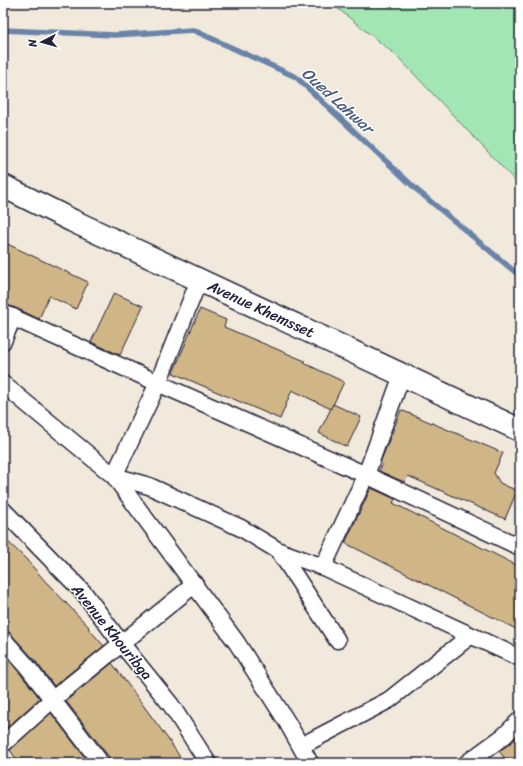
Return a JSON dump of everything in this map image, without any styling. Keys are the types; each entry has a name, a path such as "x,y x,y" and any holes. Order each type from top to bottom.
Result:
{"street":[{"name":"Avenue Khemsset","path":"3,186 73,221 520,430"},
{"path":"114,476 158,383 199,280"},
{"path":"3,341 8,315 366,475 520,547"},
{"path":"323,567 366,475 402,375"},
{"path":"3,384 114,476 238,643 310,763"},
{"path":"114,476 149,486 241,528 279,551 323,567 520,658"},
{"name":"Avenue Khouribga","path":"3,510 84,593 121,643 171,705 208,763"},
{"path":"279,551 337,640"},
{"path":"3,744 53,699 195,584"},
{"path":"301,746 389,700 470,636"},
{"path":"3,639 53,699 101,763"},
{"path":"468,763 504,736 520,720"}],"green space":[{"path":"331,3 520,3 520,186 397,56"}],"building":[{"path":"3,242 88,282 76,309 49,296 39,319 16,308 3,304"},
{"path":"114,293 143,306 120,355 91,342"},
{"path":"200,309 226,320 224,327 305,361 304,363 344,382 331,409 292,390 280,419 173,373"},
{"path":"333,404 361,417 347,447 319,433"},
{"path":"401,410 503,453 494,473 500,483 517,491 505,519 408,476 404,482 379,471 382,464 380,463"},
{"path":"371,488 395,499 393,503 520,567 520,631 345,543"},
{"path":"3,537 26,559 89,627 88,628 104,646 54,686 34,659 10,633 3,630"},
{"path":"3,653 40,698 3,731"},
{"path":"112,663 184,763 110,763 109,757 66,701"},
{"path":"51,713 89,763 19,763 10,750"},
{"path":"520,733 520,763 508,763 499,751 511,743"}],"waterway":[{"name":"Oued Lahwar","path":"3,30 115,35 193,30 296,77 417,190 520,276"}]}
